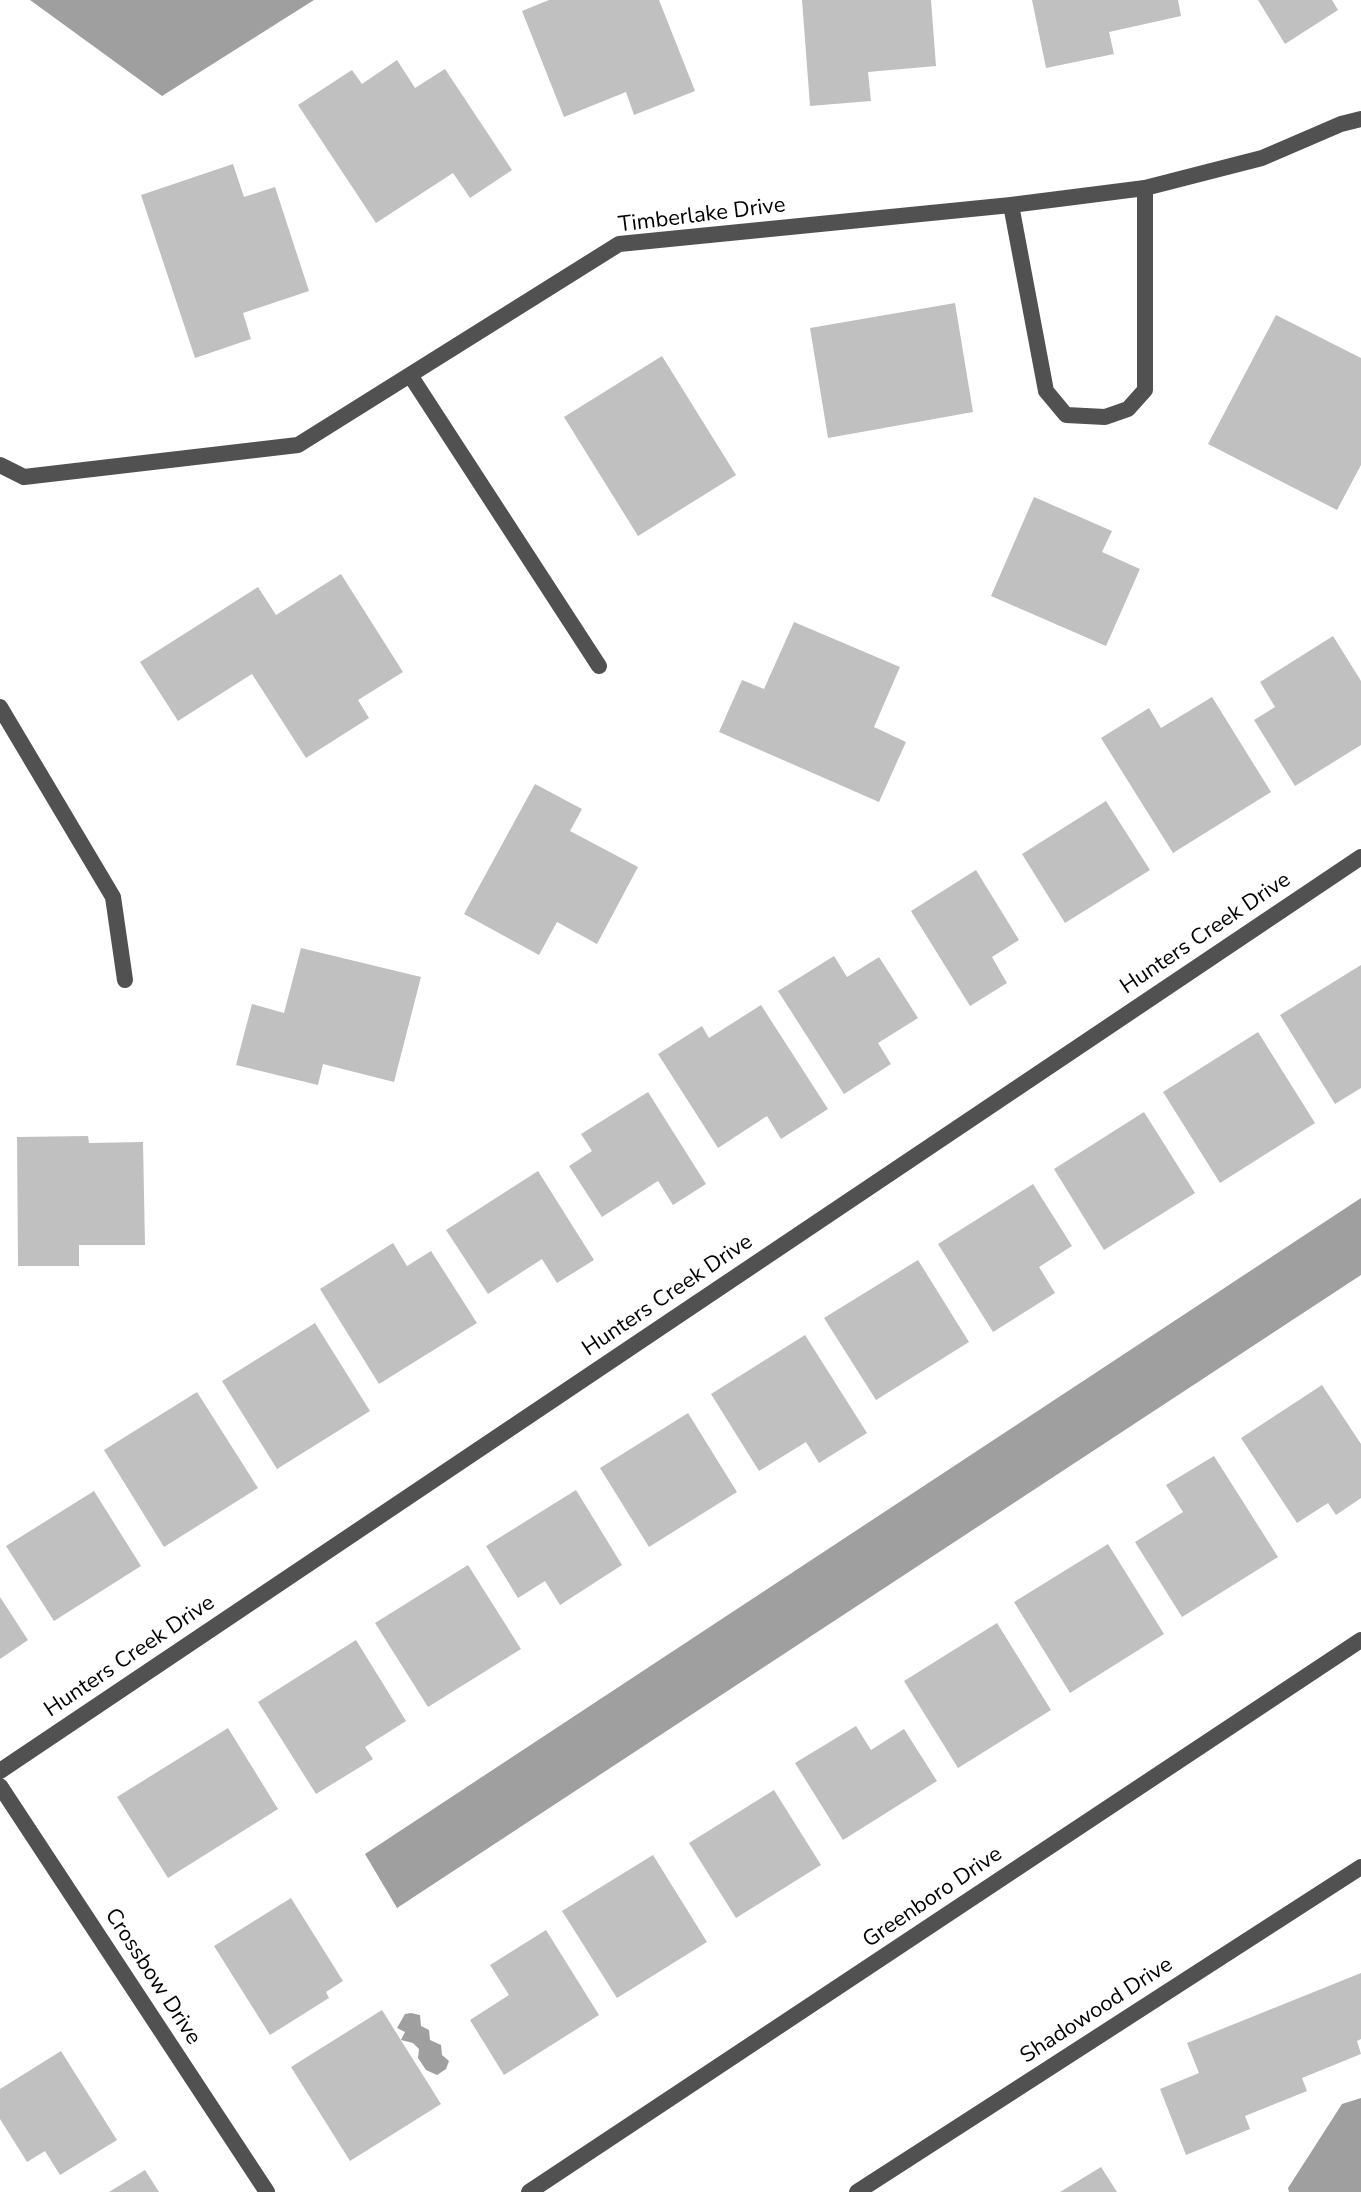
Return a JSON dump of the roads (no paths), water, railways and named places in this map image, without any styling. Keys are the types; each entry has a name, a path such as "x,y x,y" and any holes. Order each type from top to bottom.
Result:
{"street":[{"name":"Timberlake Drive","path":"0,465 24,477 298,445 619,244 1011,205 1145,188 1262,158 1341,124 1361,119"},
{"path":"1011,205 1046,391 1066,415 1105,417 1128,409 1145,390 1145,188"},
{"path":"410,375 599,666"},
{"path":"0,707 113,897 125,980"},
{"name":"Hunters Creek Drive","path":"0,1771 1361,857"},
{"name":"Greenboro Drive","path":"529,2192 1361,1640"},
{"name":"Crossbow Drive","path":"0,1786 267,2192"},
{"name":"Shadowood Drive","path":"857,2192 1361,1867"}]}
